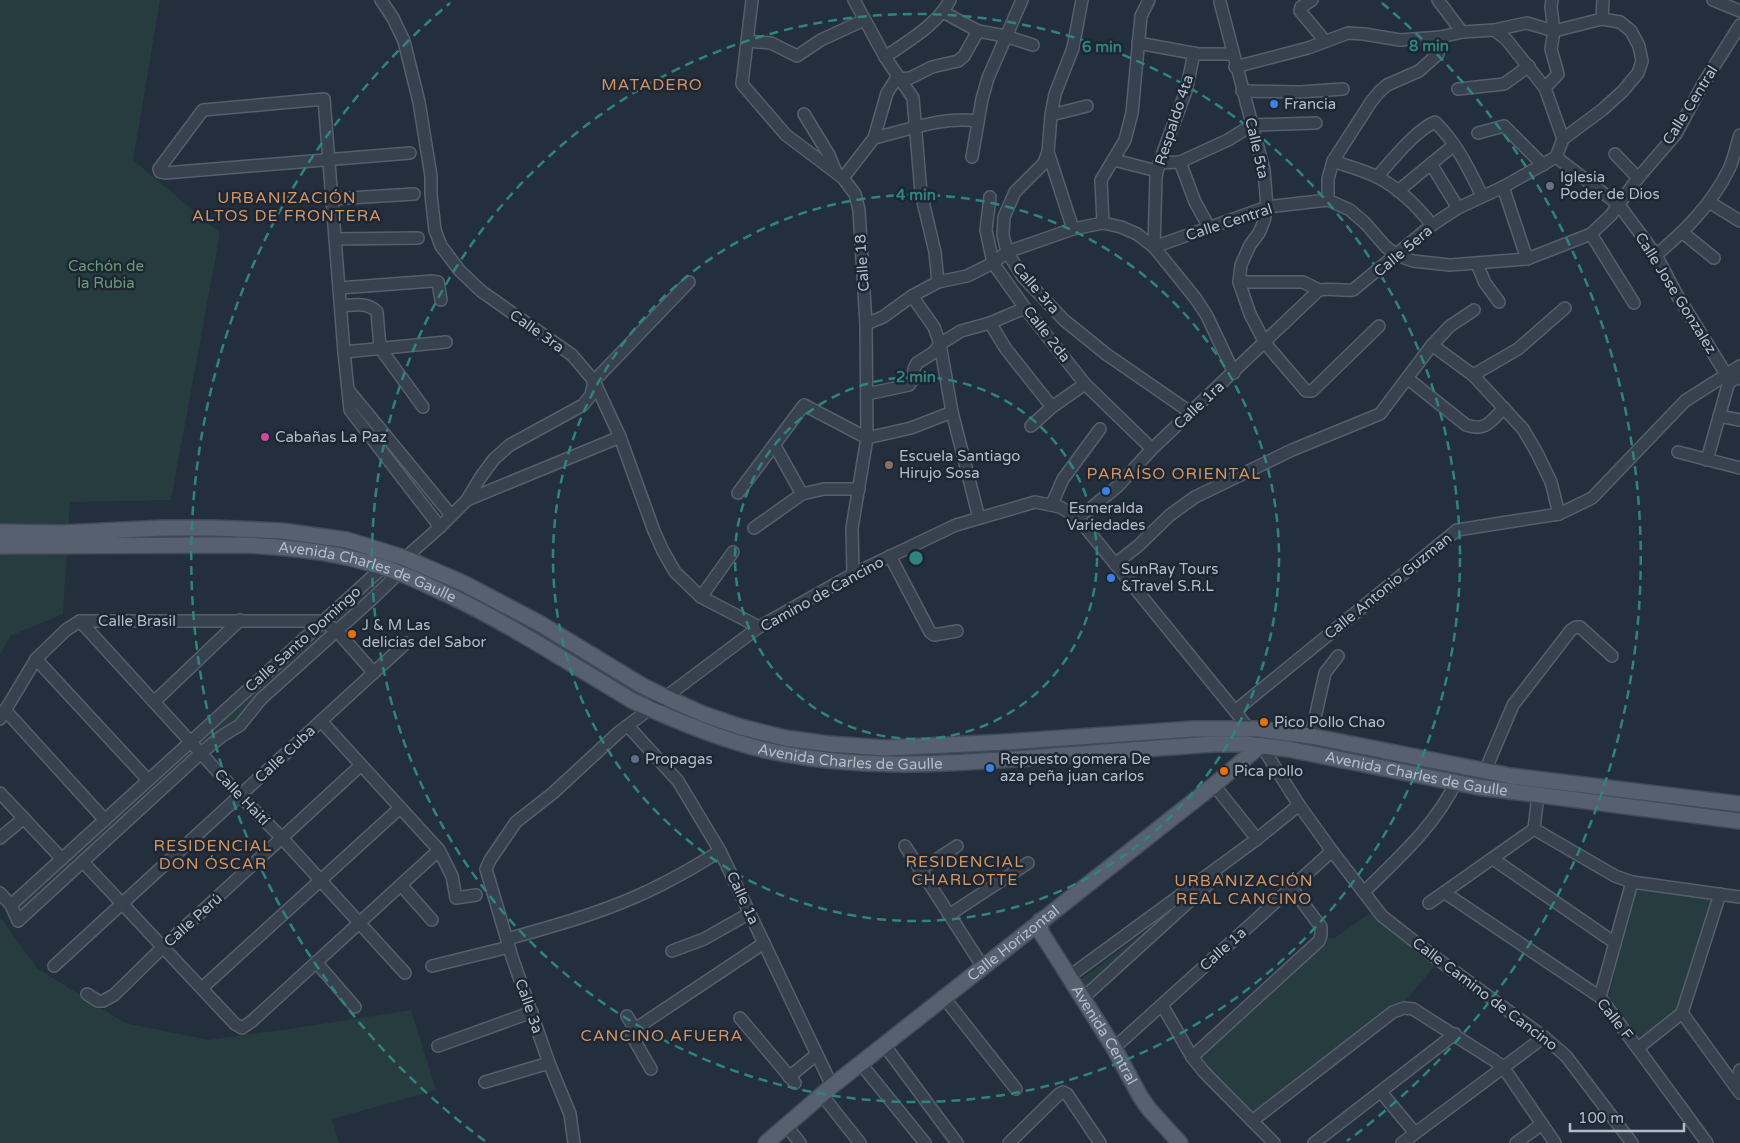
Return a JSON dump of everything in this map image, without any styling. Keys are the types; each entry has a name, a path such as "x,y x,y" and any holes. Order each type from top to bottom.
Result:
{"main road":[{"name":"Avenida Charles de Gaulle","path":"0,532 62,533 172,528 282,531 347,540 405,558 463,583 508,606 641,685 665,697 703,714 741,727 785,738 859,747 924,746 1184,730 1249,728 1311,736 1484,771 1551,782 1740,804"},
{"name":"Avenida Charles de Gaulle","path":"0,546 244,544 282,547 343,556 383,567 458,599 506,624 625,696 650,709 723,738 764,750 806,758 849,763 894,765 944,764 1214,744 1260,745 1478,787 1740,821"},
{"name":"Calle Horizontal","path":"766,1143 827,1090 1214,785 1260,745"},
{"path":"1538,795 1555,792 1557,787 1551,782"},
{"path":"1567,798 1562,794 1564,790 1578,791 1582,790 1585,786"},
{"name":"Avenida Central","path":"1040,921 1041,933 1070,976 1149,1109 1180,1143"}],"street":[{"name":"Calle 3ra","path":"381,0 393,18 404,41 419,102 431,176 435,230 441,246 460,271 482,291 572,355 594,381 620,437 654,531 675,572 701,597 759,627"},
{"name":"Calle 18","path":"752,0 742,84 786,135 840,176 855,194 859,210 866,324 867,438 852,528 853,574"},
{"path":"885,57 918,34 943,12 950,0"},
{"path":"972,157 982,99 988,78 1022,0"},
{"name":"Calle 3ra","path":"1082,0 1073,48 1054,94 1048,152 1044,163 1015,192 1004,217 1003,235 1007,252 1023,277 1064,320 1106,354 1190,412"},
{"path":"1103,223 1101,180 1125,140 1132,113 1141,16 1149,0"},
{"path":"1312,0 1301,8 1300,11 1325,41"},
{"path":"1438,0 1462,32"},
{"path":"1545,88 1558,74 1551,49 1554,31 1552,0"},
{"path":"1602,19 1603,0"},
{"path":"1713,0 1740,11"},
{"name":"Calle 5ta","path":"1219,1 1235,67 1264,170 1267,207 1262,227 1250,245 1241,265 1239,282"},
{"path":"859,2 864,20 885,57 902,79 913,98 922,193 935,252 938,282"},
{"path":"943,12 978,30 1033,45"},
{"path":"1235,67 1308,48 1348,33 1400,40 1494,30 1527,23 1554,31 1602,19 1620,22 1631,31 1639,46 1642,61 1638,72 1602,110 1563,139 1556,157"},
{"path":"748,41 771,43 798,56 821,40 864,20"},
{"name":"Calle Central","path":"1154,247 1267,207 1328,200 1350,210 1365,223 1386,247 1397,255 1426,264 1477,264 1527,259 1591,234 1619,205 1638,178 1676,134 1703,84 1740,25"},
{"path":"804,114 840,176 874,138 887,93 896,79 910,78 932,67 958,61 964,56 978,30"},
{"path":"1494,30 1506,39 1545,88 1563,139"},
{"path":"1328,200 1328,179 1333,161 1379,92 1387,85 1419,71 1438,54 1441,37"},
{"path":"1138,43 1194,53 1232,54"},
{"name":"Respaldo 4ta","path":"1154,247 1158,167 1186,90 1194,53"},
{"path":"1458,89 1504,84 1529,66"},
{"path":"1242,91 1300,92 1343,89"},
{"path":"410,153 328,160 165,173 160,172 159,169 205,109 324,99 328,160 344,352 350,410 440,527"},
{"path":"1051,115 1087,106"},
{"path":"874,138 917,126 949,120 978,121"},
{"path":"1377,177 1394,157 1435,122 1454,145 1470,171 1482,196"},
{"path":"1114,160 1158,167 1180,162 1228,140 1252,126 1316,123"},
{"path":"1478,132 1504,126 1543,165"},
{"path":"1656,255 1683,233 1709,202 1729,168 1740,136"},
{"path":"1398,191 1454,145"},
{"path":"1048,152 1073,230"},
{"path":"1615,154 1638,178"},
{"name":"Calle 5era","path":"1239,282 1272,280 1303,282 1319,290 1328,288 1340,291 1353,290 1375,274 1383,265 1432,225 1458,208 1503,187 1556,157"},
{"name":"Calle Jose Gonzalez","path":"1556,157 1619,205 1656,255 1677,295 1726,374"},
{"path":"1333,161 1377,177 1418,207 1432,225"},
{"path":"1180,162 1195,202 1209,227"},
{"path":"1431,164 1458,208"},
{"path":"1503,187 1527,259"},
{"path":"332,199 414,194"},
{"name":"Calle 2da","path":"990,197 986,230 993,263 1025,308 1085,384 1152,449"},
{"path":"1709,202 1740,221"},
{"path":"866,324 883,317 912,296 938,282 967,276 993,263 1007,252 1073,230 1103,223 1120,226 1136,234 1154,247 1196,299 1207,316 1234,373"},
{"path":"1683,233 1714,258"},
{"path":"1591,234 1634,303"},
{"path":"335,239 418,238"},
{"path":"1477,264 1485,283 1499,302"},
{"path":"339,288 436,281 438,282 441,300"},
{"path":"405,558 467,500 494,459 510,445 584,405 591,395 594,381 689,282"},
{"path":"1239,282 1250,314 1265,343 1306,391 1312,391 1379,326"},
{"name":"Calle 1ra","path":"1077,517 1118,486 1152,449 1234,373 1319,290"},
{"path":"912,296 934,326 940,344 952,412 979,518"},
{"path":"341,306 364,305 375,309 377,312 380,348 423,407"},
{"path":"867,394 909,385 917,363 933,353 940,344 961,331 990,323 1025,308"},
{"path":"1473,375 1518,349 1565,308"},
{"path":"1114,564 1138,546 1170,515 1219,484 1292,450 1380,414 1432,345 1450,326 1474,310"},
{"path":"990,323 1006,349 1052,407"},
{"path":"344,352 446,342"},
{"path":"1432,345 1473,375 1523,429 1552,482 1559,514"},
{"name":"Calle Antonio Guzman","path":"1235,711 1457,530 1559,514 1592,498 1685,401 1740,366"},
{"path":"1407,378 1466,425 1476,428 1486,426 1504,408"},
{"path":"1707,460 1728,385 1732,380 1740,378"},
{"path":"1031,426 1052,407 1085,384"},
{"path":"348,390 451,515"},
{"path":"738,493 804,405 867,438 911,428 952,412"},
{"path":"1719,416 1740,420"},
{"path":"1052,504 1063,479 1100,429"},
{"path":"467,500 620,437"},
{"path":"774,446 802,494"},
{"path":"1678,452 1740,468"},
{"path":"480,478 490,490"},
{"path":"754,528 802,494 824,489 859,489"},
{"name":"Camino de Cancino","path":"486,869 516,822 553,793 628,726 759,627 853,574 956,525 1034,502 1052,504 1077,517 1235,711"},
{"path":"701,597 733,552"},
{"path":"890,556 930,632 934,635 957,631"},
{"name":"Calle Santo Domingo","path":"405,558 399,573 261,699 240,725 222,736 201,753 18,921 11,906 383,567 405,558"},
{"path":"154,702 240,620"},
{"name":"Calle Brasil","path":"2,714 36,659 66,630 80,621 322,621"},
{"name":"Calle Haití","path":"80,621 405,973"},
{"path":"322,621 336,630 374,673"},
{"path":"1484,771 1513,706 1571,630 1580,627 1612,656"},
{"name":"Calle Cuba","path":"54,966 406,644"},
{"path":"1311,736 1325,673 1338,656"},
{"path":"36,659 148,780"},
{"path":"1235,711 1249,728"},
{"path":"2,714 105,820"},
{"path":"321,721 439,850 452,876 456,898 476,895"},
{"name":"Calle 1a","path":"628,726 678,781 720,851 816,1055 827,1090 860,1143"},
{"name":"Calle Camino de Cancino","path":"1249,728 1299,805 1382,916 1432,955 1544,1036 1566,1056 1632,1143"},
{"name":"Calle Perú","path":"88,994 98,1001 108,1000 362,765"},
{"path":"1364,892 1432,822 1449,797 1456,782"},
{"path":"1214,785 1258,839"},
{"path":"0,793 62,859"},
{"path":"1429,903 1534,828 1538,795"},
{"path":"1083,998 1258,839 1299,805"},
{"path":"202,988 400,808"},
{"path":"0,838 24,818"},
{"path":"1534,828 1615,876 1632,882 1740,897"},
{"path":"1070,976 1258,839"},
{"path":"904,846 983,967"},
{"path":"920,870 957,846"},
{"path":"83,862 162,948 235,1024 242,1028 439,850"},
{"path":"432,966 576,920 636,897 674,879 720,851"},
{"name":"Calle 1a","path":"1114,1048 1332,851"},
{"path":"1493,859 1614,944"},
{"path":"949,915 1028,863"},
{"name":"Calle 3a","path":"486,869 508,943 549,1063 570,1114 574,1143"},
{"path":"1600,997 1632,882"},
{"path":"401,884 432,920"},
{"path":"1192,1057 1319,941 1321,928 1291,887"},
{"path":"0,893 11,906"},
{"name":"Calle F","path":"1445,893 1600,997 1707,1143"},
{"path":"1638,1048 1682,1013 1720,894"},
{"path":"672,951 704,939 750,913"},
{"path":"651,1069 632,1036 635,1029 764,943"},
{"path":"316,962 355,1007"},
{"path":"945,998 1016,1089"},
{"path":"1162,1005 1192,1057 1204,1072 1274,1143"},
{"path":"1252,1121 1393,1012 1404,1008 1413,1009 1455,1034 1502,1067 1555,1143"},
{"path":"438,1046 532,1012"},
{"path":"1682,1013 1738,1090"},
{"path":"627,1016 635,1029"},
{"path":"740,1018 792,1080 816,1055"},
{"path":"1314,1143 1455,1034"},
{"path":"1402,1143 1544,1036"},
{"path":"885,1046 957,1143"},
{"path":"485,1082 549,1063"},
{"path":"861,1064 925,1143"},
{"path":"1738,1090 1740,1070"},
{"path":"1009,1143 1063,1092 1067,1094 1099,1142"},
{"path":"1381,1092 1415,1133"},
{"path":"1516,1143 1542,1124"},
{"path":"786,1125 800,1143"}],"green space":[{"name":"Cachón de la Rubia","path":"0,0 160,0 133,160 220,233 171,500 70,502 63,614 10,636 0,655"},
{"path":"383,569 396,574 19,919 13,906"},
{"path":"1223,873 1088,998 1079,981"},
{"path":"1634,888 1713,900 1681,1006 1641,1041 1609,996"},
{"path":"1373,911 1438,962 1407,999 1252,1117 1195,1055 1325,938 1335,938"},
{"path":"0,917 37,968 125,1023 209,1040 411,1010 436,1090 332,1119 339,1143 0,1143"}],"place":[{"name":"Francia","path":"1274,104"},
{"name":"Iglesia Poder de Dios","path":"1550,186"},
{"name":"Cabañas La Paz","path":"265,437"},
{"name":"Escuela Santiago Hirujo Sosa","path":"889,465"},
{"name":"Esmeralda Variedades","path":"1106,491"},
{"name":"SunRay Tours &Travel S.R.L","path":"1111,578"},
{"name":"J & M Las delicias del Sabor","path":"352,634"},
{"name":"Pico Pollo Chao","path":"1264,722"},
{"name":"Propagas","path":"635,759"},
{"name":"Repuesto gomera De aza peña juan carlos","path":"990,768"},
{"name":"Pica pollo","path":"1224,771"}],"district":[{"name":"MATADERO","path":"652,85"},
{"name":"URBANIZACIÓN ALTOS DE FRONTERA","path":"287,207"},
{"name":"PARAÍSO ORIENTAL","path":"1174,474"},
{"name":"RESIDENCIAL DON ÓSCAR","path":"213,855"},
{"name":"RESIDENCIAL CHARLOTTE","path":"965,871"},
{"name":"URBANIZACIÓN REAL CANCINO","path":"1244,890"},
{"name":"CANCINO AFUERA","path":"662,1036"}]}
